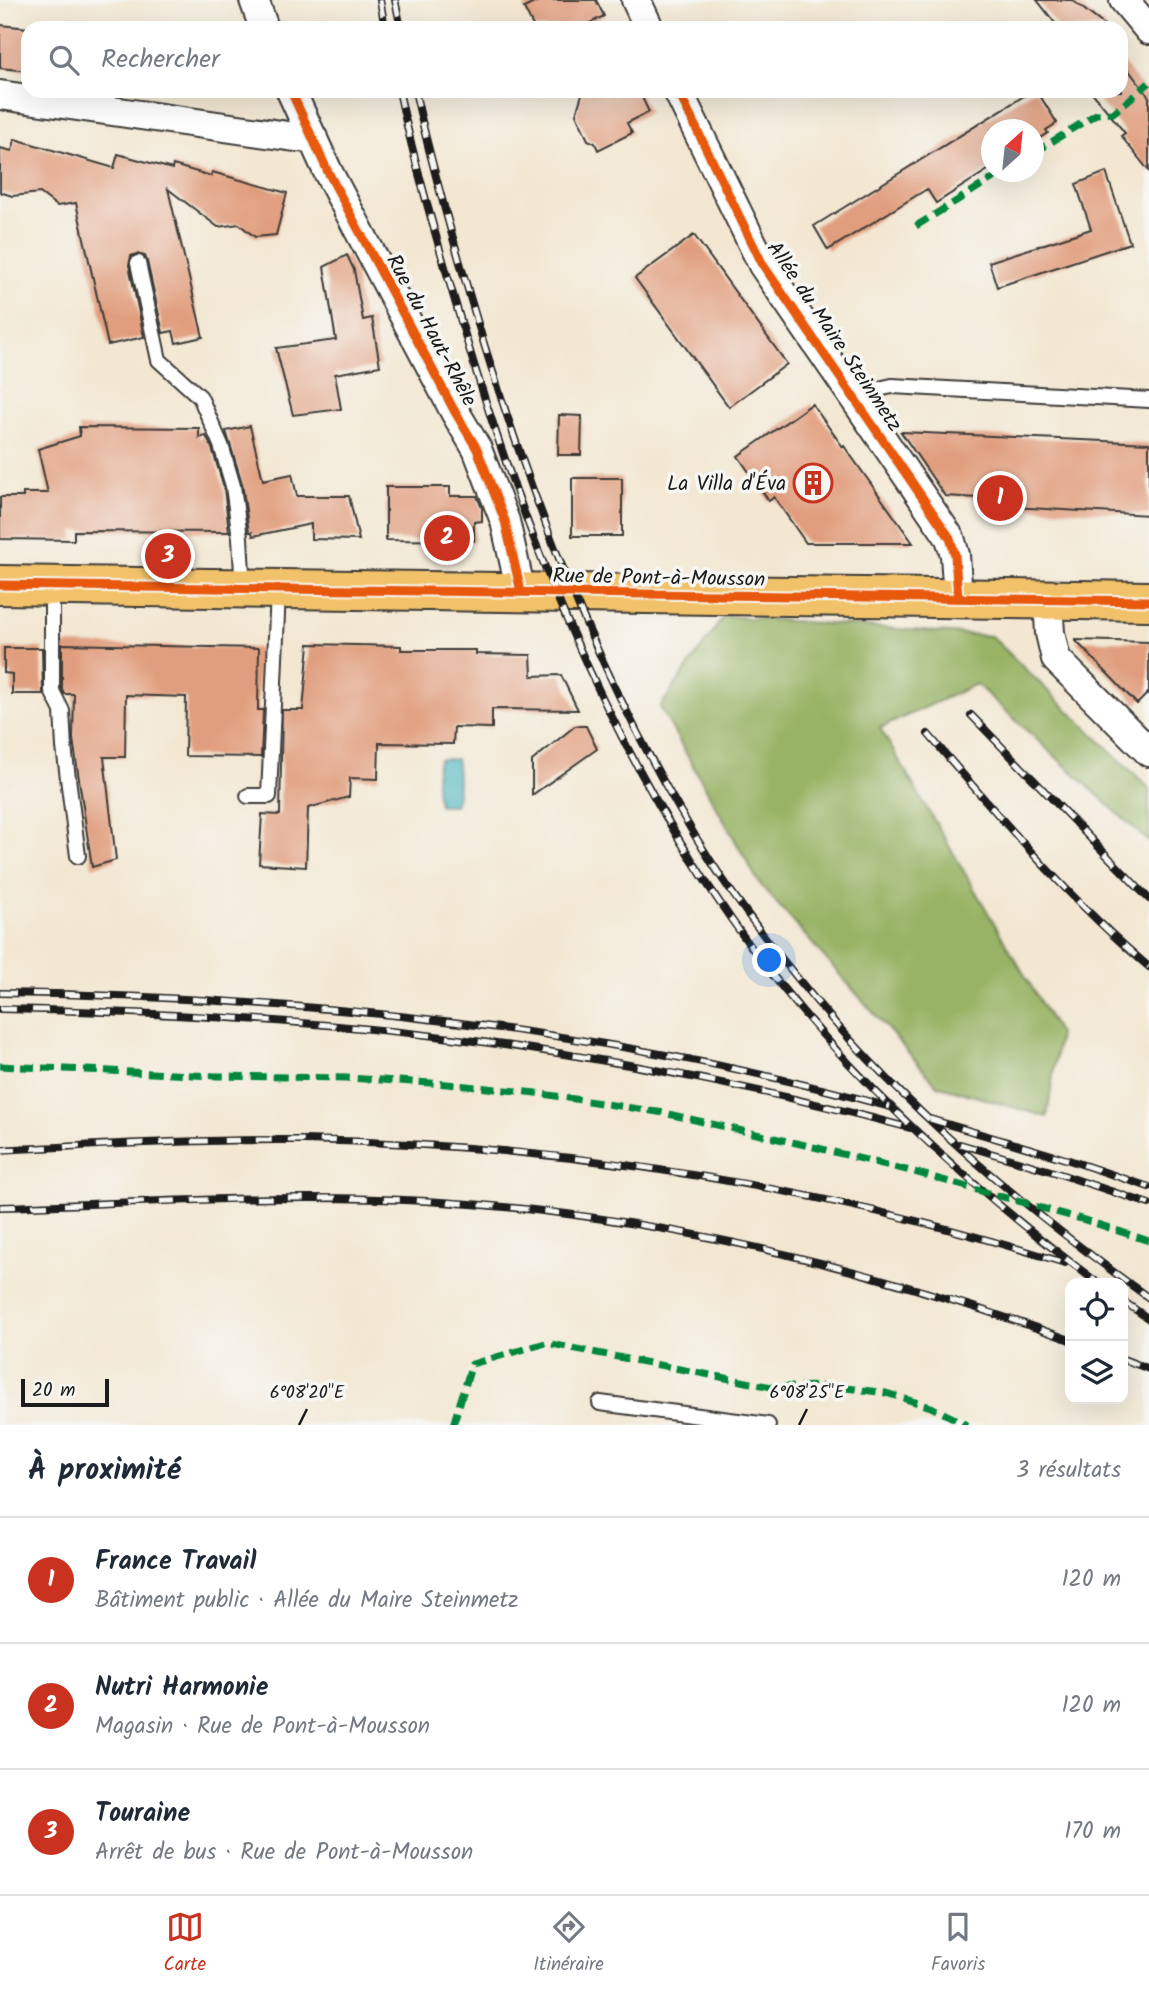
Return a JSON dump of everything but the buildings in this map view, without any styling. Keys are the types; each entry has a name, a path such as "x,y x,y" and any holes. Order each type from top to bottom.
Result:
{"main road":[{"name":"Rue de Pont-à-Mousson","path":"0,585 1149,601"}],"street":[{"path":"254,0 262,21"},
{"path":"636,0 646,21"},
{"path":"1124,0 1149,30"},
{"path":"0,95 21,98"},
{"path":"21,98 313,138"},
{"name":"Rue du Haut-Rhêle","path":"294,98 328,172 477,449 505,521 521,592"},
{"name":"Allée du Maire Steinmetz","path":"681,98 763,265 950,537 955,555 958,598"},
{"path":"1048,600 1056,659 1149,752"}],"lane":[{"path":"138,263 159,360 200,397 233,486 242,573 259,589 269,796 248,796"},
{"path":"855,398 864,392 892,386 1149,400"},
{"path":"52,586 52,691 62,711 78,856"},
{"path":"600,1403 768,1425"}],"green space":[{"path":"724,616 991,636 1149,788 1149,842 976,684 880,728 1059,1034 1047,1117 937,1085 759,883 660,707"}],"water":[{"path":"439,759 456,759 458,782 455,805 439,805 436,771"}],"railway":[{"path":"380,0 384,21"},
{"path":"395,0 400,21"},
{"path":"401,98 436,238 512,481 572,633 645,780 731,919 770,971 854,1069 947,1160 996,1203 1091,1278"},
{"path":"417,98 484,344 554,545 581,611 641,740 712,863 795,975 874,1065 917,1108 1006,1188 1149,1298"},
{"path":"971,715 1149,899"},
{"path":"928,734 1061,884 1149,967"},
{"path":"0,993 225,1001 449,1021 671,1056 781,1079 890,1107"},
{"path":"0,1009 166,1014 277,1021 502,1045 678,1074 795,1099 910,1128"},
{"path":"930,1119 1149,1187"},
{"path":"0,1150 265,1140 497,1150 688,1174 783,1191 878,1212 1065,1263"},
{"path":"960,1144 1149,1204"},
{"path":"0,1207 320,1198 426,1201 591,1217 672,1230 834,1266 913,1288 1065,1338"},
{"path":"1128,1304 1149,1319"},
{"path":"1128,1361 1149,1369"}],"marked path":[{"path":"1044,147 1096,114 1113,113 1149,83"},
{"path":"916,226 987,182"},
{"path":"0,1066 216,1076 347,1078 536,1093 664,1113 818,1148 914,1172 1149,1241"},
{"path":"453,1425 472,1364 546,1343 772,1387 830,1386 886,1393 931,1407 967,1425"}],"cycle path":[{"path":"294,98 328,172 477,449 505,521 521,592"},
{"path":"681,98 763,265 950,538 955,555 958,598"},
{"path":"0,585 1149,601"}],"place":[{"name":"La Villa d'Éva","path":"813,483"},
{"name":"France Travail","path":"1000,498"},
{"name":"Nutri Harmonie","path":"447,538"},
{"name":"Touraine","path":"168,556"}]}
